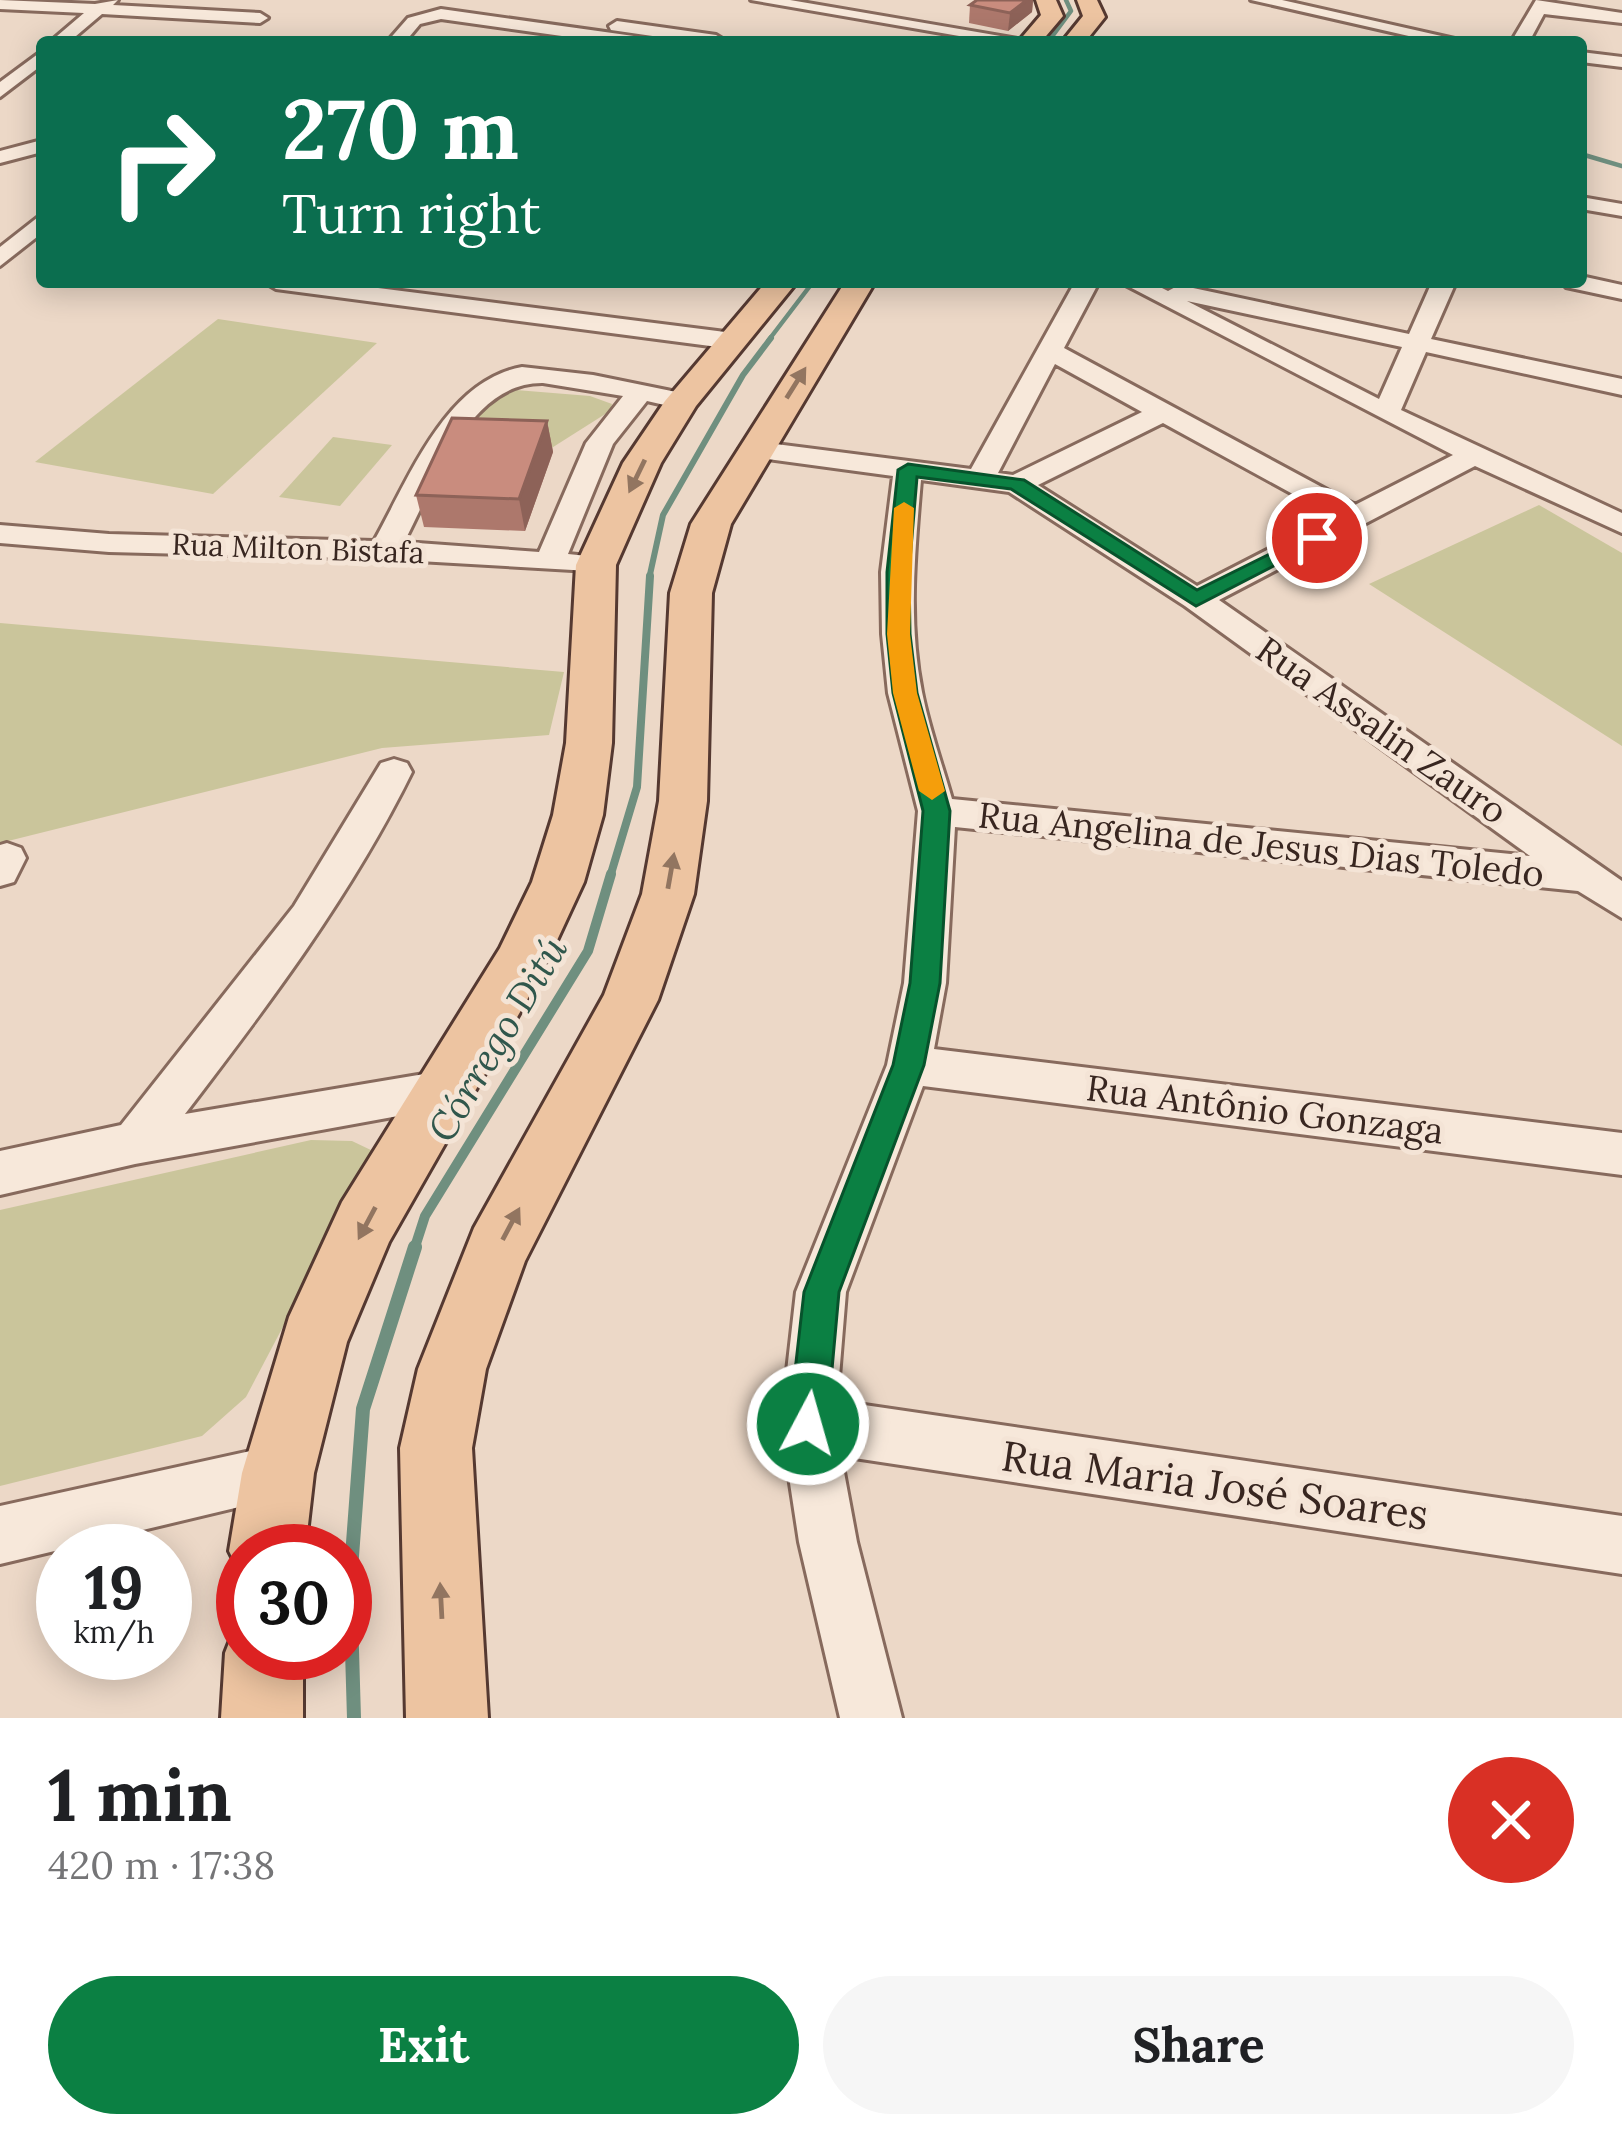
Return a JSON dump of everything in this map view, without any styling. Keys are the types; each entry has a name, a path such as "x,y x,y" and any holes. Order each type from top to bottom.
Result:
{"main road":[{"path":"1078,36 1094,16 1087,0"},
{"path":"1035,36 1048,25 1043,3"},
{"path":"271,1524 278,1473 313,1341 365,1223 448,1090 521,961 558,882 578,815 589,743 573,563 642,464 660,398 733,341 777,288"},
{"path":"447,1718 436,1448 452,1369 497,1250 630,1000 668,894 683,801 691,593 711,524 856,288"},
{"path":"262,1718 263,1680"}],"street":[{"path":"240,36 278,0"},
{"path":"721,36 766,0 944,36"},
{"path":"1259,0 1396,21 1441,36"},
{"path":"0,4 105,4 260,17"},
{"path":"66,36 105,4"},
{"path":"1523,36 1541,4 1622,18"},
{"path":"401,36 414,21 441,14 598,36"},
{"path":"588,22 682,36"},
{"path":"1587,58 1622,62"},
{"path":"0,91 36,61"},
{"path":"0,157 36,148"},
{"path":"1587,204 1622,210"},
{"path":"3,256 36,226"},
{"path":"3,256 36,256"},
{"path":"1587,285 1622,292"},
{"path":"322,288 733,341"},
{"path":"980,479 1046,349 1083,288"},
{"path":"1144,288 1386,412 1622,524"},
{"path":"1160,288 1622,387"},
{"path":"1386,412 1441,288"},
{"path":"1046,349 1358,518"},
{"path":"384,550 445,445 478,400 507,378 555,377 660,398"},
{"path":"754,449 1017,484 1162,412"},
{"path":"1196,599 1474,455"},
{"path":"871,1718 828,1542 808,1424 821,1292 909,1065 925,983 937,811 905,693 898,634 898,572 908,470"},
{"name":"Rua Assalin Zauro","path":"1017,484 1196,599 1622,902"},
{"path":"1563,495 1622,508"},
{"name":"Rua Milton Bistafa","path":"0,534 573,563"},
{"path":"135,1143 331,883 371,821 394,772"},
{"name":"Rua Angelina de Jesus Dias Toledo","path":"937,811 1586,877"},
{"name":"Rua Antônio Gonzaga","path":"909,1065 1622,1154"},
{"path":"0,1173 135,1143 448,1090"},
{"name":"Rua Maria José Soares","path":"808,1424 1622,1545"},
{"path":"0,1535 278,1473"}],"shaded area":[{"path":"218,319 377,343 213,494 35,462"},
{"path":"516,390 590,396 612,404 610,411 550,449 474,420 493,399"},
{"path":"333,437 392,445 340,506 279,497"},
{"path":"1539,505 1622,553 1622,746 1369,584"},
{"path":"0,623 564,672 549,735 382,748 0,843"},
{"path":"311,1140 352,1141 375,1152 246,1397 202,1436 0,1486 0,1210"}],"building":[{"path":"977,0 1027,0 1010,13 970,5"},
{"path":"452,418 547,421 519,499 416,495"}],"waterway":[{"name":"Córrego Ditú","path":"1052,36 1071,11 1066,0"},
{"path":"1587,156 1622,166"},
{"name":"Córrego Ditú","path":"768,341 808,288"},
{"name":"Córrego Ditú","path":"649,579 663,515 743,375 771,338"},
{"name":"Córrego Ditú","path":"610,877 637,787 650,576"},
{"name":"Córrego Ditú","path":"414,1250 425,1216 588,951 611,874"},
{"name":"Córrego Ditú","path":"354,1718 350,1583 363,1409 415,1247"}],"slow traffic":[{"path":"904,508 898,634 905,693 932,791"}],"route":[{"path":"808,1424 821,1292 909,1065 925,983 937,811 905,693 898,634 898,572 908,470 1017,484 1196,599 1317,538"}]}
